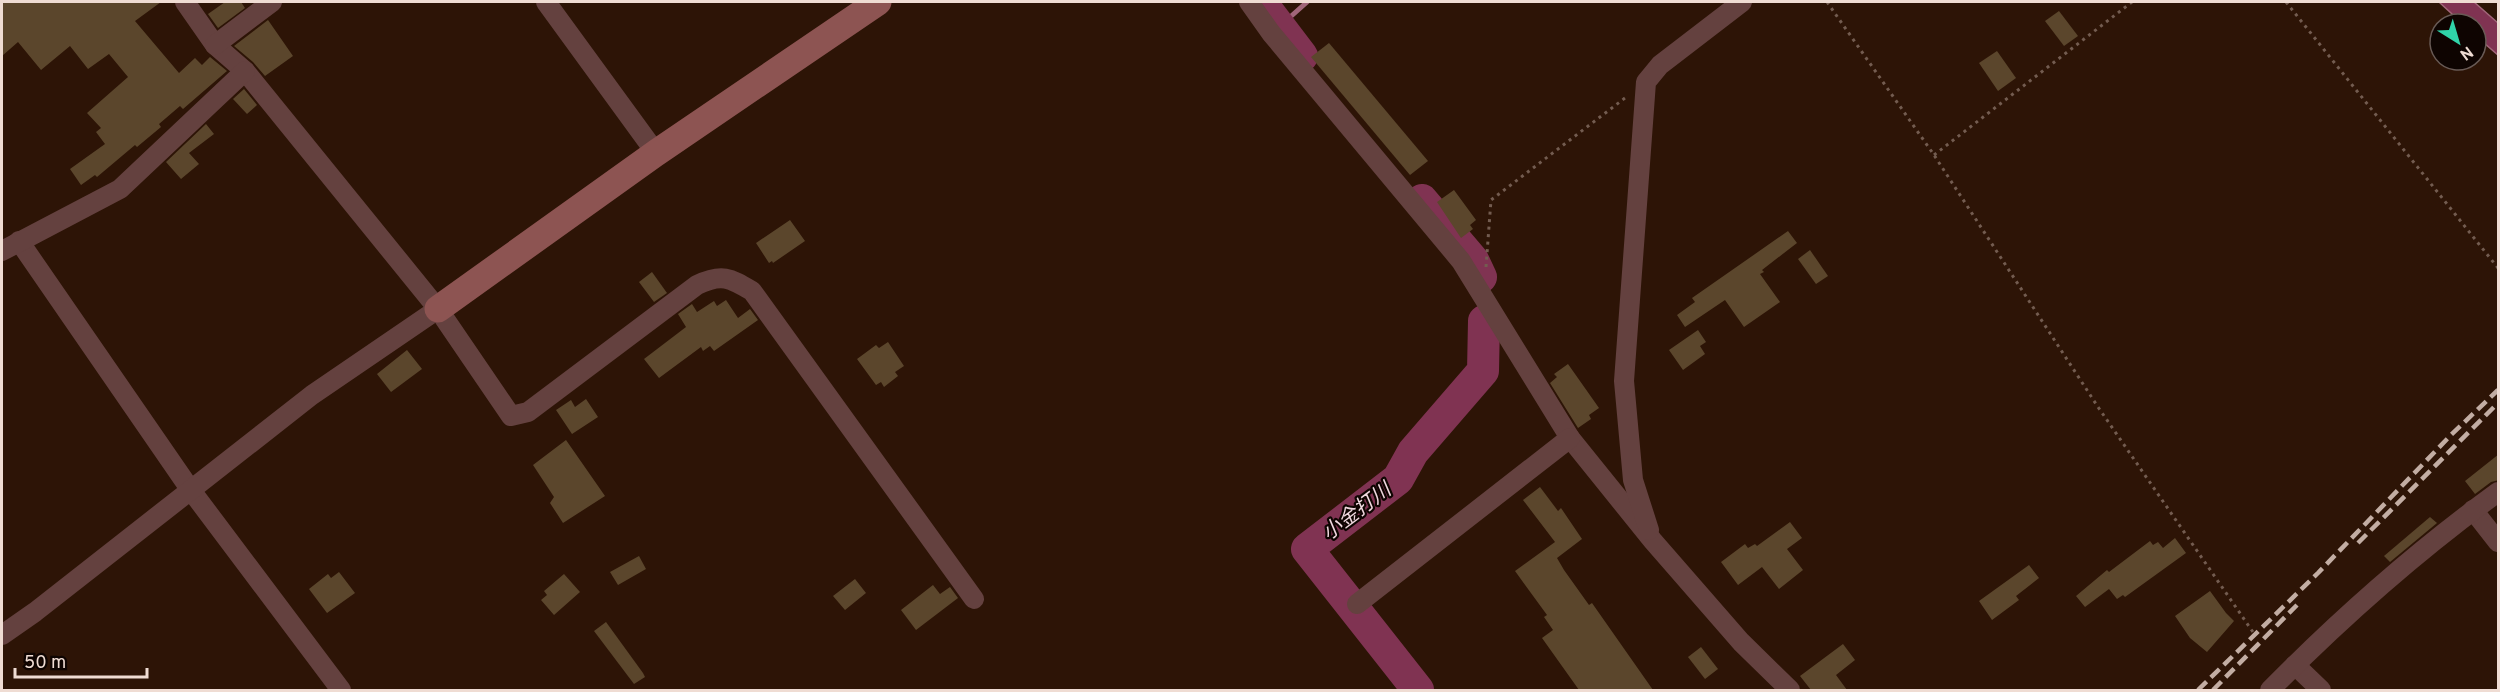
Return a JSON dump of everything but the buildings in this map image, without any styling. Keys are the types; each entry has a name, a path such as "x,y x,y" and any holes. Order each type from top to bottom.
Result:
{"street":[{"path":"185,2 215,45 244,71 438,309 511,416 528,412 698,285 711,278 730,278 752,291 974,599"},
{"path":"215,45 272,2"},
{"path":"546,2 656,153"},
{"path":"2,635 35,612 312,395 438,309 656,153 878,2"},
{"path":"1249,2 1278,42 1461,261 1570,438 1653,541 1740,642 1790,690"},
{"path":"1653,541 1633,480 1624,381 1646,82 1660,65 1742,2"},
{"path":"2,251 120,189 244,71"},
{"path":"19,241 190,489 341,690"},
{"path":"1357,604 1570,438"},
{"path":"2270,690 2349,613 2473,510 2499,492"},
{"path":"2473,510 2499,542"},
{"path":"2295,665 2321,690"}],"path":[{"path":"1827,2 1934,155 2098,407 2254,635"},
{"path":"1934,155 2132,2"},
{"path":"2286,2 2499,268"},
{"path":"1484,299 1491,200 1646,82"}],"shaded area":[{"path":"2439,2 2474,2 2485,12 2450,12"},
{"path":"2488,14 2498,23 2498,55 2488,46"}],"waterway":[{"name":"小金打川","path":"1261,2 1302,56"},
{"path":"1279,27 1307,2"},
{"name":"小金打川","path":"1422,200 1473,260 1481,277"},
{"name":"小金打川","path":"1418,690 1307,549 1398,479 1413,452 1483,371 1484,321"}],"railway":[{"path":"2198,690 2318,573 2451,435 2498,390"},
{"path":"2358,543 2498,403"},
{"path":"2213,690 2297,605"}]}
